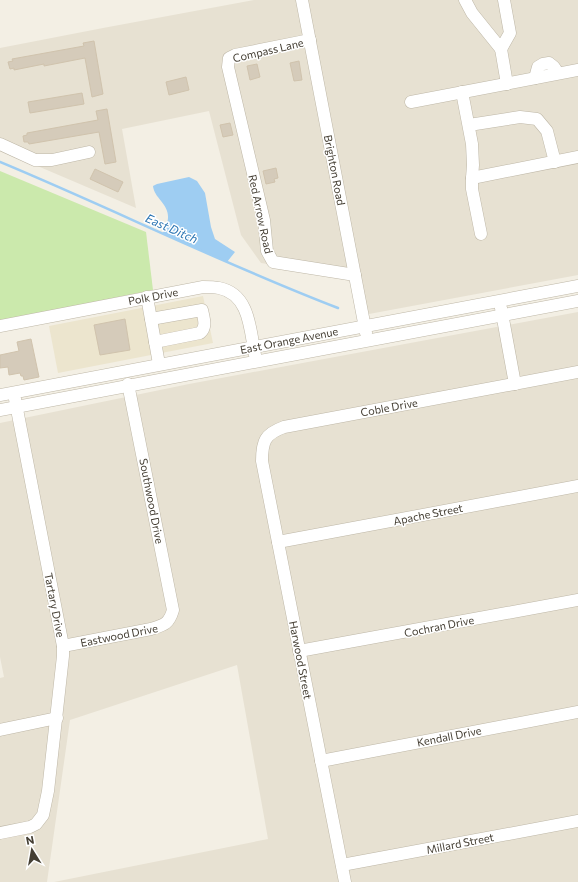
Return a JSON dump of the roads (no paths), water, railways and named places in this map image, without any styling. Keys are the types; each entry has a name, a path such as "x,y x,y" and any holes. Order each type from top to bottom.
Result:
{"street":[{"name":"Brighton Road","path":"302,0 368,340"},
{"path":"465,0 472,13 501,50 507,84"},
{"path":"501,50 510,33 504,0"},
{"name":"Compass Lane","path":"228,60 235,55 310,40"},
{"name":"Red Arrow Road","path":"228,60 228,67 264,220 267,250 273,262 355,274"},
{"path":"411,102 578,70"},
{"path":"462,92 472,144 472,189 481,234"},
{"path":"468,125 520,117 537,119 547,131 555,162"},
{"path":"0,144 35,160 52,160 89,152"},
{"path":"472,178 578,157"},
{"name":"East Orange Avenue","path":"0,395 578,286"},
{"name":"Polk Drive","path":"0,326 147,297 204,287 218,287 228,290 236,296 246,310 256,361"},
{"path":"147,297 159,364"},
{"path":"500,301 515,384"},
{"name":"East Orange Avenue","path":"0,410 128,384 578,301"},
{"path":"151,319 202,310 205,326 203,331 200,333 155,342"},
{"name":"Coble Drive","path":"266,438 276,430 294,425 578,372"},
{"name":"Southwood Drive","path":"128,384 173,610 171,618"},
{"name":"Tartary Drive","path":"0,833 30,827 36,824 43,815 46,804 57,718 63,646 14,392"},
{"name":"Harwood Street","path":"266,438 263,443 262,461 345,882"},
{"name":"Apache Street","path":"278,542 578,486"},
{"name":"Cochran Drive","path":"300,651 578,600"},
{"name":"Eastwood Drive","path":"63,646 151,630 164,626 171,618"},
{"name":"Kendall Drive","path":"321,761 578,712"},
{"path":"0,730 57,718"},
{"name":"Millard Street","path":"342,865 578,821"}],"water":[{"path":"189,177 197,181 205,193 211,227 215,239 235,252 227,262 163,233 168,220 168,213 156,194 153,186"}],"waterway":[{"name":"East Ditch","path":"0,162 210,255 338,308"}]}
